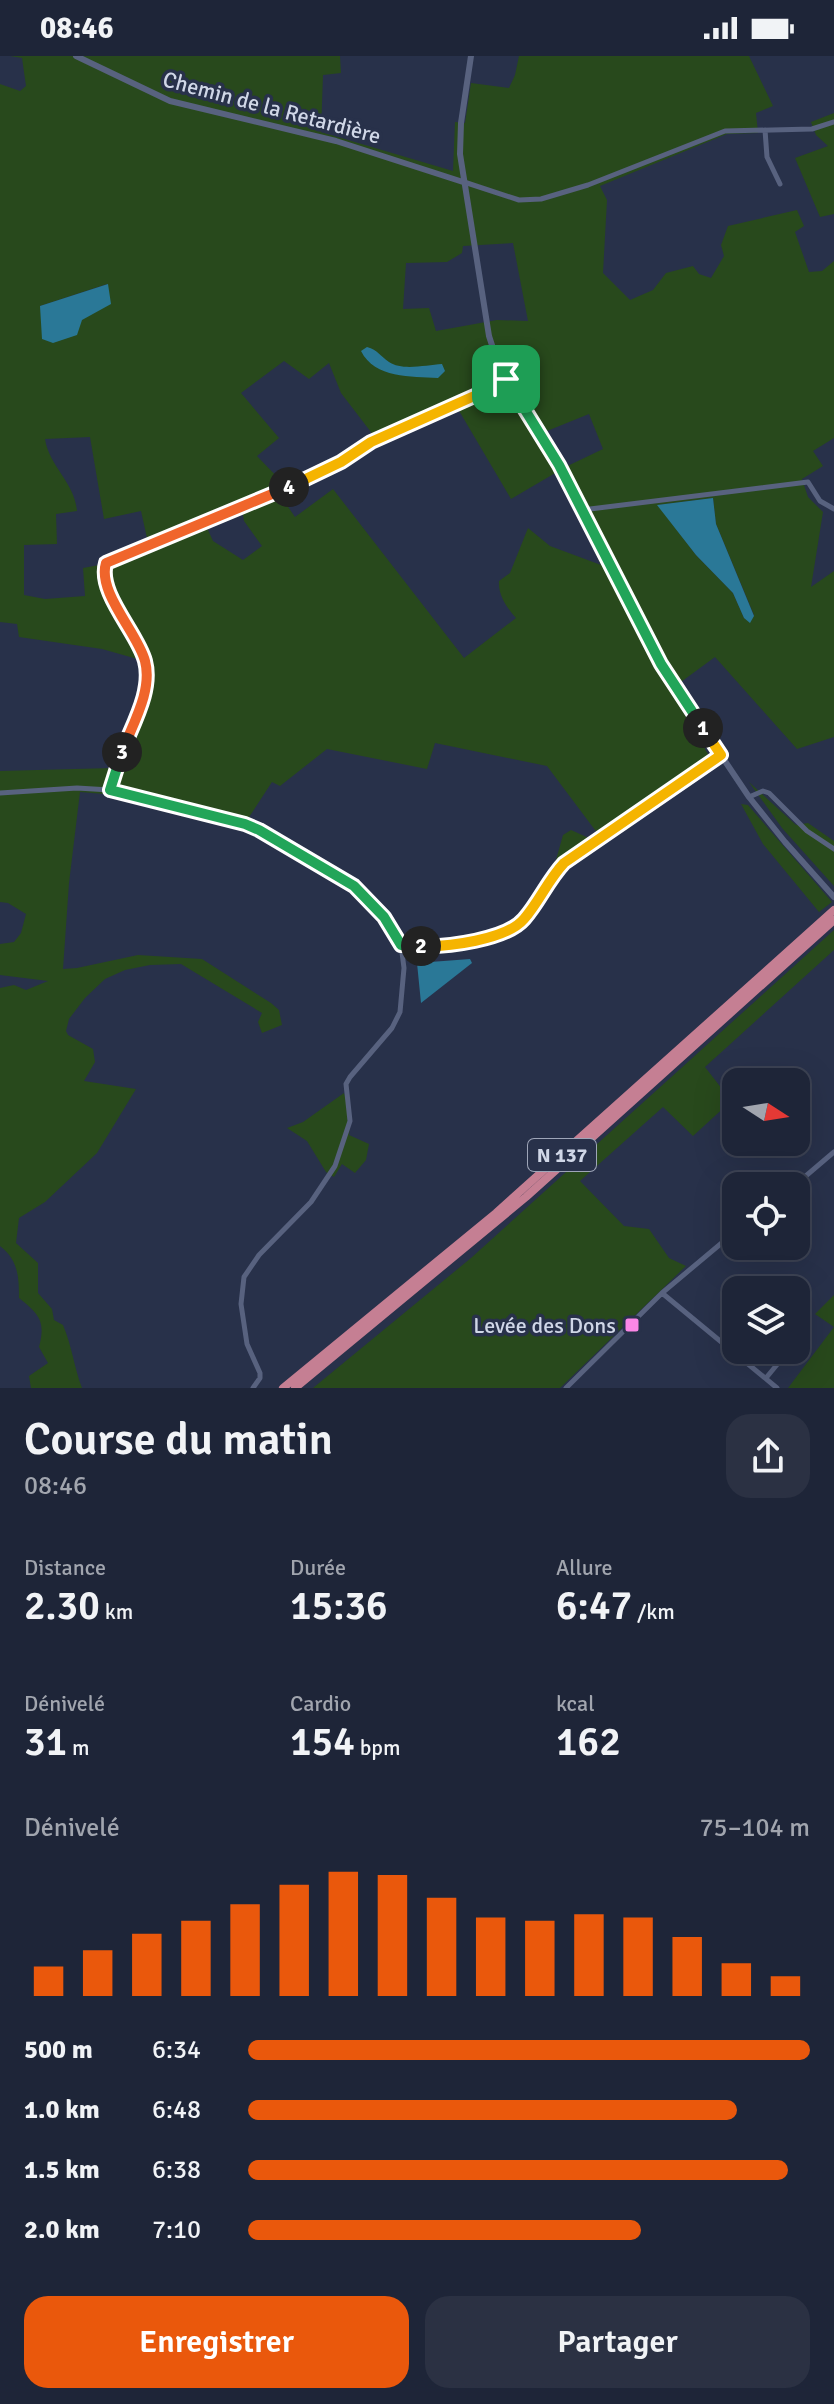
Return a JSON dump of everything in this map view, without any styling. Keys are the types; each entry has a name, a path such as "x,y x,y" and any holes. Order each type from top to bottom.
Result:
{"highway":[{"name":"N 137","path":"283,1388 496,1213 834,910"},
{"name":"N 137","path":"295,1388 526,1197 834,920"}],"street":[{"name":"Chemin de la Retardière","path":"76,56 170,101 336,141 463,182"},
{"path":"471,56 460,135 463,182 490,344 506,379 559,465 661,664 749,797 832,894"},
{"path":"463,182 519,200 541,199 588,185 725,131 812,129 834,122"},
{"path":"765,130 767,157 780,184"},
{"path":"110,790 116,765 142,703 145,661 106,581 106,563 314,476 371,442 506,379"},
{"path":"582,510 808,482 820,501 834,509"},
{"path":"401,945 457,945 519,924 549,879 564,863 721,755"},
{"path":"0,793 77,788 110,790 245,824 354,886 384,917 401,945 404,968 400,1012 392,1028 346,1084 350,1121 335,1166 311,1202 259,1255 244,1277 241,1304 247,1344 260,1373 253,1388"},
{"path":"749,797 763,791 769,793 807,831 834,849"},
{"path":"810,1172 834,1152"},
{"path":"566,1388 662,1293 722,1243"},
{"path":"662,1293 777,1388"},
{"path":"766,1378 778,1364"}],"green space":[{"path":"10,56 340,56 341,73 323,75 321,132 453,171 455,122 465,123 471,83 509,88 519,56 749,56 773,106 756,113 758,133 727,134 600,186 607,200 603,273 630,300 653,290 666,273 693,266 699,274 711,278 724,256 721,245 728,226 797,210 804,226 795,232 809,272 822,271 834,261 834,438 813,451 823,466 802,479 808,497 823,512 811,587 834,571 834,737 797,749 715,657 670,690 708,754 707,767 584,853 553,883 563,835 571,830 591,839 598,834 547,766 435,743 427,769 327,749 280,786 272,782 242,828 107,792 80,792 63,969 138,955 202,959 271,1003 279,1010 282,1025 262,1033 258,1022 262,1013 181,964 150,965 125,970 105,979 69,1019 68,1035 93,1049 95,1062 84,1081 136,1089 97,1153 45,1202 19,1218 16,1243 38,1263 38,1293 52,1309 54,1320 63,1325 82,1388 31,1388 29,1376 48,1363 39,1347 41,1324 32,1309 19,1298 16,1269 11,1257 0,1246 0,988 14,985 26,990 48,981 0,975 0,944 14,942 21,933 26,914 8,903 0,902 0,771 113,768 142,681 141,660 102,649 19,637 17,624 0,622 0,84 20,91 26,86 22,58","holes":["513,243 528,321 497,320 436,331 429,308 403,309 406,263 447,262 462,253 463,246","107,284 82,320 40,306","284,361 309,379 329,363 341,393 374,436 373,447 458,409 511,499 557,472 601,565 550,546 528,528 510,573 499,581 504,601 516,618 464,658 333,489 295,517 282,498 281,481 257,456 279,438 241,393","589,414 603,449 557,471 538,442 547,431","90,437 104,519 141,511 149,547 110,563 83,568 85,596 45,599 24,595 24,545 57,544 56,514 77,511 72,492 47,449 45,439","713,498 716,524 754,615 750,622 744,618 733,593 696,555 658,505","241,504 244,521 262,546 243,560 213,541 203,519"]},
{"path":"834,113 834,214 820,217 795,158 828,146 816,135 811,122"},
{"path":"749,782 796,825 808,823 834,841 834,886 782,828"},
{"path":"741,804 748,805 832,902 819,912 763,844"},
{"path":"834,930 834,950 705,1067 722,1089 722,1109 693,1136 663,1107 580,1181 624,1226 649,1229 669,1258 686,1266 560,1388 313,1388 471,1258"},
{"path":"344,1093 351,1117 349,1135 369,1144 366,1160 355,1173 342,1164 334,1177 326,1172 307,1141 287,1128 303,1122"},
{"path":"834,1295 834,1327 815,1314"},
{"path":"834,1327 834,1388 788,1388 806,1364 810,1364 810,1359"}],"water":[{"path":"108,284 111,304 82,320 77,335 53,343 42,339 40,306"},
{"path":"367,347 394,365 414,367 442,364 445,371 438,378 384,371 367,360 361,351"},
{"path":"713,498 716,524 754,616 750,623 744,618 733,593 696,555 657,505"},
{"path":"470,959 472,963 421,1003 417,963"}],"place":[{"name":"Levée des Dons","path":"632,1325"}],"route":[{"path":"506,379 559,465 661,664 721,755 564,863 549,879 525,918 511,929 457,945 401,945 384,917 354,886 259,830 110,790 116,765 142,703 145,661 106,581 104,568 110,560 314,476 371,442 506,379"}]}
